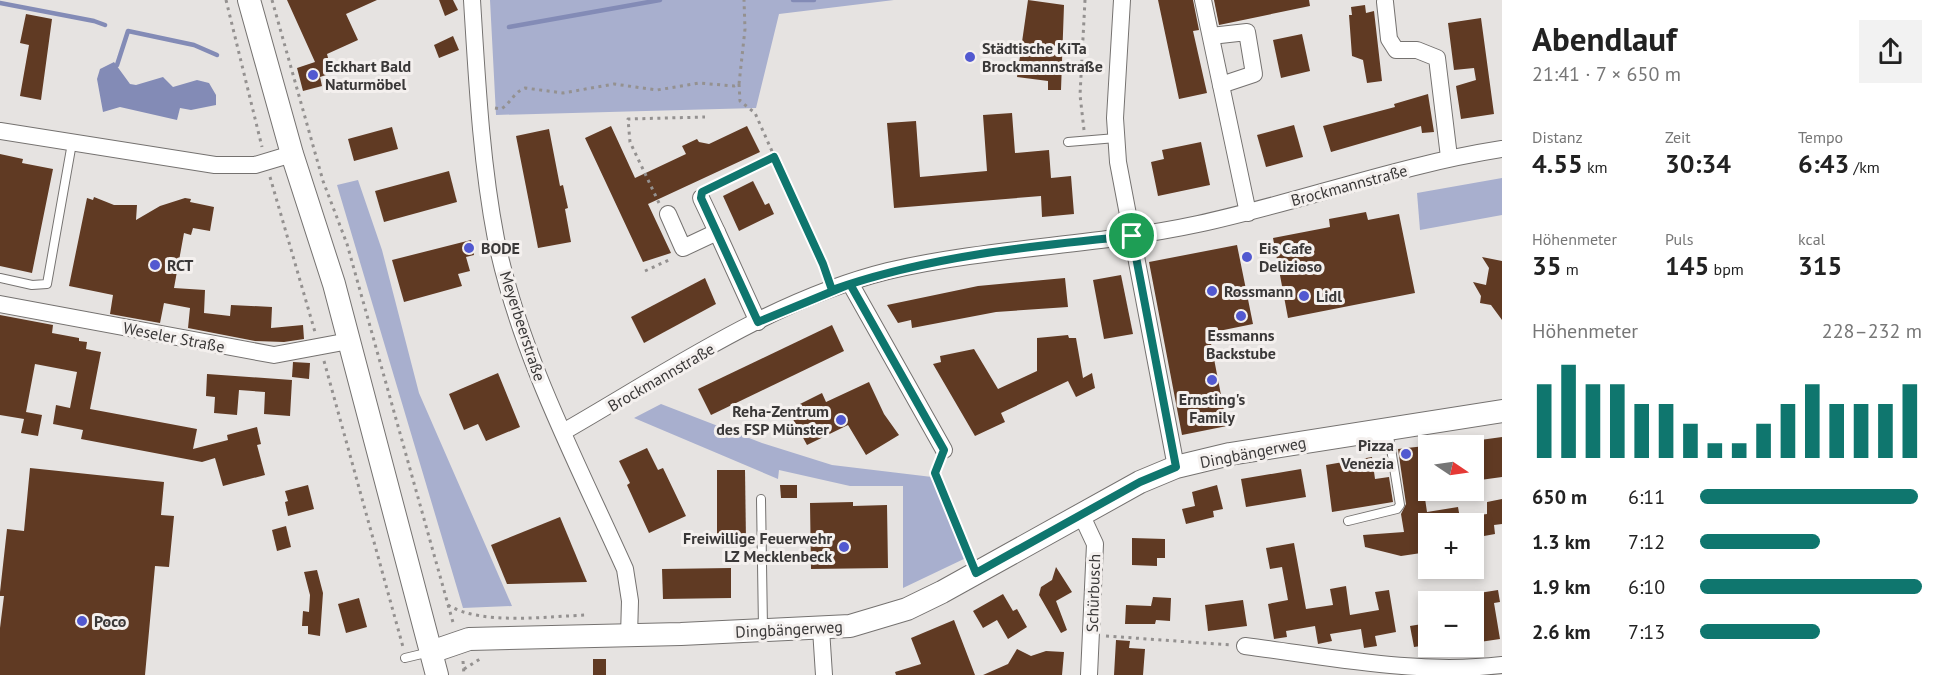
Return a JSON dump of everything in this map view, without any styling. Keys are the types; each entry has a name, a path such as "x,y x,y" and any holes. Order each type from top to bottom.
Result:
{"street":[{"path":"249,0 292,154 349,341 437,675"},
{"name":"Meyerbeerstraße","path":"472,0 485,171 497,242 525,341 626,569 630,601 628,636"},
{"path":"1122,0 1116,138 1132,236 1176,467"},
{"path":"1203,0 1248,213"},
{"path":"1385,2 1389,39 1396,50 1417,50 1437,58 1449,158"},
{"path":"1211,36 1247,32 1254,74 1221,85"},
{"path":"0,131 215,165 266,162 292,154"},
{"name":"Brockmannstraße","path":"564,432 758,322 832,290 886,272 935,261 1132,236 1248,213 1449,158 1502,149"},
{"path":"701,198 758,322"},
{"path":"668,214 683,248 717,232"},
{"path":"850,284 944,450"},
{"name":"Weseler Straße","path":"0,304 274,355 320,349 349,341"},
{"name":"Dingbängerweg","path":"431,652 469,639 628,636 850,626 907,609 976,573 1081,513 1140,482 1176,467 1230,454 1502,411"},
{"name":"Schürbusch","path":"1081,513 1095,544 1089,675"},
{"path":"821,629 824,675"},
{"path":"1245,646 1408,669 1467,670 1502,665"}],"lane":[{"path":"1068,142 1116,138"},
{"path":"0,278 32,285 47,284 72,143"},
{"path":"1348,521 1397,509 1400,505 1388,429"},
{"path":"761,500 763,631"},
{"path":"405,658 431,652"}],"path":[{"path":"226,0 266,162 405,658"},
{"path":"272,0 323,181 347,244 448,605 461,613 485,616 594,615"},
{"path":"744,0 745,30 739,84 740,101 755,113 823,264 832,290"},
{"path":"1084,142 1080,95 1085,0"},
{"path":"491,107 501,110 520,90 525,88 563,93 614,84 657,90 699,83 734,86 739,84"},
{"path":"668,214 658,201 630,142 628,119 705,117"},
{"path":"701,198 702,192 711,185 774,157"},
{"path":"645,271 679,255 683,248"},
{"path":"944,450 935,473 976,573"},
{"path":"1092,634 1245,646"},
{"path":"464,669 464,675"}],"shaded area":[{"path":"490,0 894,0 779,14 756,108 496,115"},
{"path":"114,62 130,84 136,85 163,77 173,87 197,80 209,83 216,95 216,105 191,110 180,108 177,120 120,107 103,112 97,79 100,69"},
{"path":"1502,178 1502,215 1420,230 1417,193"},
{"path":"358,180 382,250 419,393 512,606 463,608 337,185"},
{"path":"661,404 762,443 832,465 932,477 968,557 903,588 903,486 850,486 779,470 778,479 634,418"}],"building":[{"path":"287,0 377,0 346,14 358,40 327,54 332,73 320,77 322,86 303,91 297,68 315,62"},
{"path":"439,0 453,0 458,10 445,16"},
{"path":"1028,0 1064,5 1061,90 1048,90 1048,81 1017,77"},
{"path":"1158,0 1193,0 1199,30 1193,31 1207,93 1179,99"},
{"path":"1214,0 1309,0 1310,6 1219,25"},
{"path":"1365,5 1366,13 1374,11 1382,81 1367,83 1363,60 1352,56 1349,15 1352,15 1351,7"},
{"path":"26,14 52,19 41,100 20,96 29,45 20,43"},
{"path":"1481,18 1494,114 1461,119 1456,86 1476,80 1474,68 1454,70 1448,23"},
{"path":"1302,34 1310,71 1281,78 1273,40"},
{"path":"453,36 459,50 439,58 434,45"},
{"path":"1428,94 1434,132 1422,133 1421,126 1331,152 1323,126 1395,107 1394,104"},
{"path":"1012,113 1015,153 1049,150 1051,178 1071,176 1074,214 1042,217 1041,196 894,208 887,123 916,121 920,177 987,171 983,115"},
{"path":"1294,125 1303,157 1266,167 1257,135"},
{"path":"611,126 635,178 686,154 682,146 697,139 699,142 709,144 747,126 760,152 648,204 671,253 643,262 585,138"},
{"path":"392,127 398,149 354,161 348,139"},
{"path":"549,129 560,186 563,185 568,208 565,209 571,242 538,248 516,136"},
{"path":"1201,142 1210,185 1158,196 1151,162 1164,159 1162,150"},
{"path":"0,154 23,159 22,163 53,169 32,273 0,266"},
{"path":"449,171 457,202 384,222 375,191"},
{"path":"753,181 765,205 769,203 774,214 739,231 723,196"},
{"path":"94,197 114,205 137,205 136,220 160,206 185,198 191,199 190,202 214,207 210,231 193,228 191,235 184,233 174,288 205,290 204,313 230,316 231,305 272,307 271,328 303,325 304,339 284,342 255,341 188,328 190,308 164,303 160,323 110,314 113,295 69,286 87,198 93,200"},
{"path":"1366,212 1368,220 1399,214 1415,293 1288,318 1273,238 1330,227 1329,219"},
{"path":"471,240 474,255 466,257 470,271 458,274 462,286 404,302 392,260"},
{"path":"1237,245 1253,324 1209,333 1227,426 1182,435 1149,262"},
{"path":"1482,257 1502,261 1502,320 1491,305 1480,303 1481,296 1473,282 1486,285 1489,268"},
{"path":"1121,275 1133,334 1104,339 1093,280"},
{"path":"705,278 716,304 644,343 631,317"},
{"path":"1065,278 1068,307 996,312 912,328 911,320 898,323 887,305 978,286"},
{"path":"0,315 53,325 52,333 79,338 79,341 87,342 86,349 101,352 90,409 197,429 193,449 228,440 227,435 257,427 261,444 257,445 265,475 223,486 215,458 202,462 81,439 83,430 53,424 56,405 70,408 77,372 35,364 26,412 42,415 38,436 21,433 24,419 0,415"},
{"path":"832,325 844,351 711,415 698,389"},
{"path":"1068,335 1069,338 1076,338 1083,378 1092,373 1095,388 1076,397 1068,381 1001,413 1005,422 975,436 933,364 941,362 940,356 974,349 998,389 1037,371 1037,338"},
{"path":"293,362 310,363 309,379 292,377"},
{"path":"498,373 520,427 486,441 478,424 464,430 449,394"},
{"path":"207,374 292,380 290,416 264,414 265,392 239,390 237,415 214,413 215,397 206,396"},
{"name":"Reha-Zentrum des FSP Münster","path":"869,382 884,414 899,435 866,455 848,425 807,445 788,410 822,393 826,402"},
{"path":"1502,437 1502,477 1484,479 1484,439"},
{"path":"1418,447 1418,501 1425,501 1427,512 1458,507 1459,513 1418,513 1418,553 1401,556 1365,547 1363,535 1404,532 1401,514 1406,504 1398,449"},
{"path":"647,448 658,470 663,468 686,516 649,533 627,485 630,483 619,461"},
{"path":"1372,457 1375,479 1389,477 1393,502 1332,512 1326,465"},
{"name":"Poco","path":"30,468 164,482 161,515 174,516 169,567 155,566 145,675 0,675 0,628 4,596 0,596 0,592 7,529 24,531"},
{"path":"1301,469 1306,497 1246,507 1241,479"},
{"path":"717,470 745,470 746,542 717,542"},
{"path":"308,485 314,509 288,516 285,491"},
{"path":"780,485 797,485 797,498 781,498"},
{"path":"1217,485 1223,509 1213,511 1214,517 1186,524 1182,509 1195,506 1192,492"},
{"path":"1502,499 1502,524 1494,525 1495,534 1484,536 1484,514 1487,514 1487,502"},
{"path":"853,502 853,506 887,505 888,568 811,569 810,503"},
{"path":"560,517 587,582 507,584 491,545"},
{"path":"286,526 291,547 277,551 272,530"},
{"path":"1132,538 1165,539 1165,558 1157,558 1157,566 1132,565"},
{"path":"1294,543 1306,609 1333,605 1330,589 1346,586 1350,615 1379,610 1375,592 1389,590 1396,632 1375,636 1377,646 1364,648 1361,629 1330,634 1332,641 1318,644 1315,626 1286,631 1287,637 1274,639 1268,604 1288,600 1282,567 1270,569 1266,548"},
{"path":"1056,567 1072,592 1056,601 1067,630 1061,633 1039,595 1041,587 1052,580"},
{"path":"731,568 731,598 663,599 662,569"},
{"path":"317,570 323,593 320,636 308,634 308,626 302,626 303,611 309,612 310,595 304,572"},
{"path":"1498,590 1500,602 1494,603 1500,639 1484,641 1484,592"},
{"path":"1003,594 1013,611 1017,609 1027,627 1008,639 997,620 983,628 973,611"},
{"path":"1153,597 1171,598 1170,621 1156,620 1155,624 1125,624 1126,605 1151,606"},
{"path":"359,598 367,627 346,633 338,604"},
{"path":"1243,600 1247,626 1208,631 1205,605"},
{"path":"954,620 975,675 896,675 895,672 921,664 911,638"},
{"path":"1418,625 1418,646 1414,647 1410,626"},
{"path":"1116,640 1130,641 1129,648 1145,649 1143,675 1114,675"},
{"path":"1017,649 1031,656 1046,651 1064,652 1062,675 983,675 1008,664"},
{"path":"593,659 606,659 606,675 593,675"}],"waterway":[{"path":"509,27 660,0"},
{"path":"793,0 814,0"},
{"path":"0,3 105,25"},
{"path":"117,65 128,31 194,45 217,55"}],"place":[{"name":"Städtische KiTa Brockmannstraße","path":"970,57"},
{"name":"Eckhart Bald Naturmöbel","path":"313,75"},
{"name":"BODE","path":"469,248"},
{"name":"Eis Cafe Delizioso","path":"1247,257"},
{"name":"RCT","path":"155,265"},
{"name":"Rossmann","path":"1212,291"},
{"name":"Lidl","path":"1304,296"},
{"name":"Essmanns Backstube","path":"1241,316"},
{"name":"Ernsting's Family","path":"1212,380"},
{"name":"Reha-Zentrum des FSP Münster","path":"841,420"},
{"name":"Pizza Venezia","path":"1406,454"},
{"name":"Freiwillige Feuerwehr LZ Mecklenbeck","path":"844,547"},
{"name":"Poco","path":"82,621"}],"route":[{"path":"1132,236 935,261 886,272 850,284 832,290 823,264 774,157 711,185 702,192 701,198 758,322 850,284 944,450 938,460 935,473 976,573 1081,513 1140,482 1176,467 1132,236"}]}
